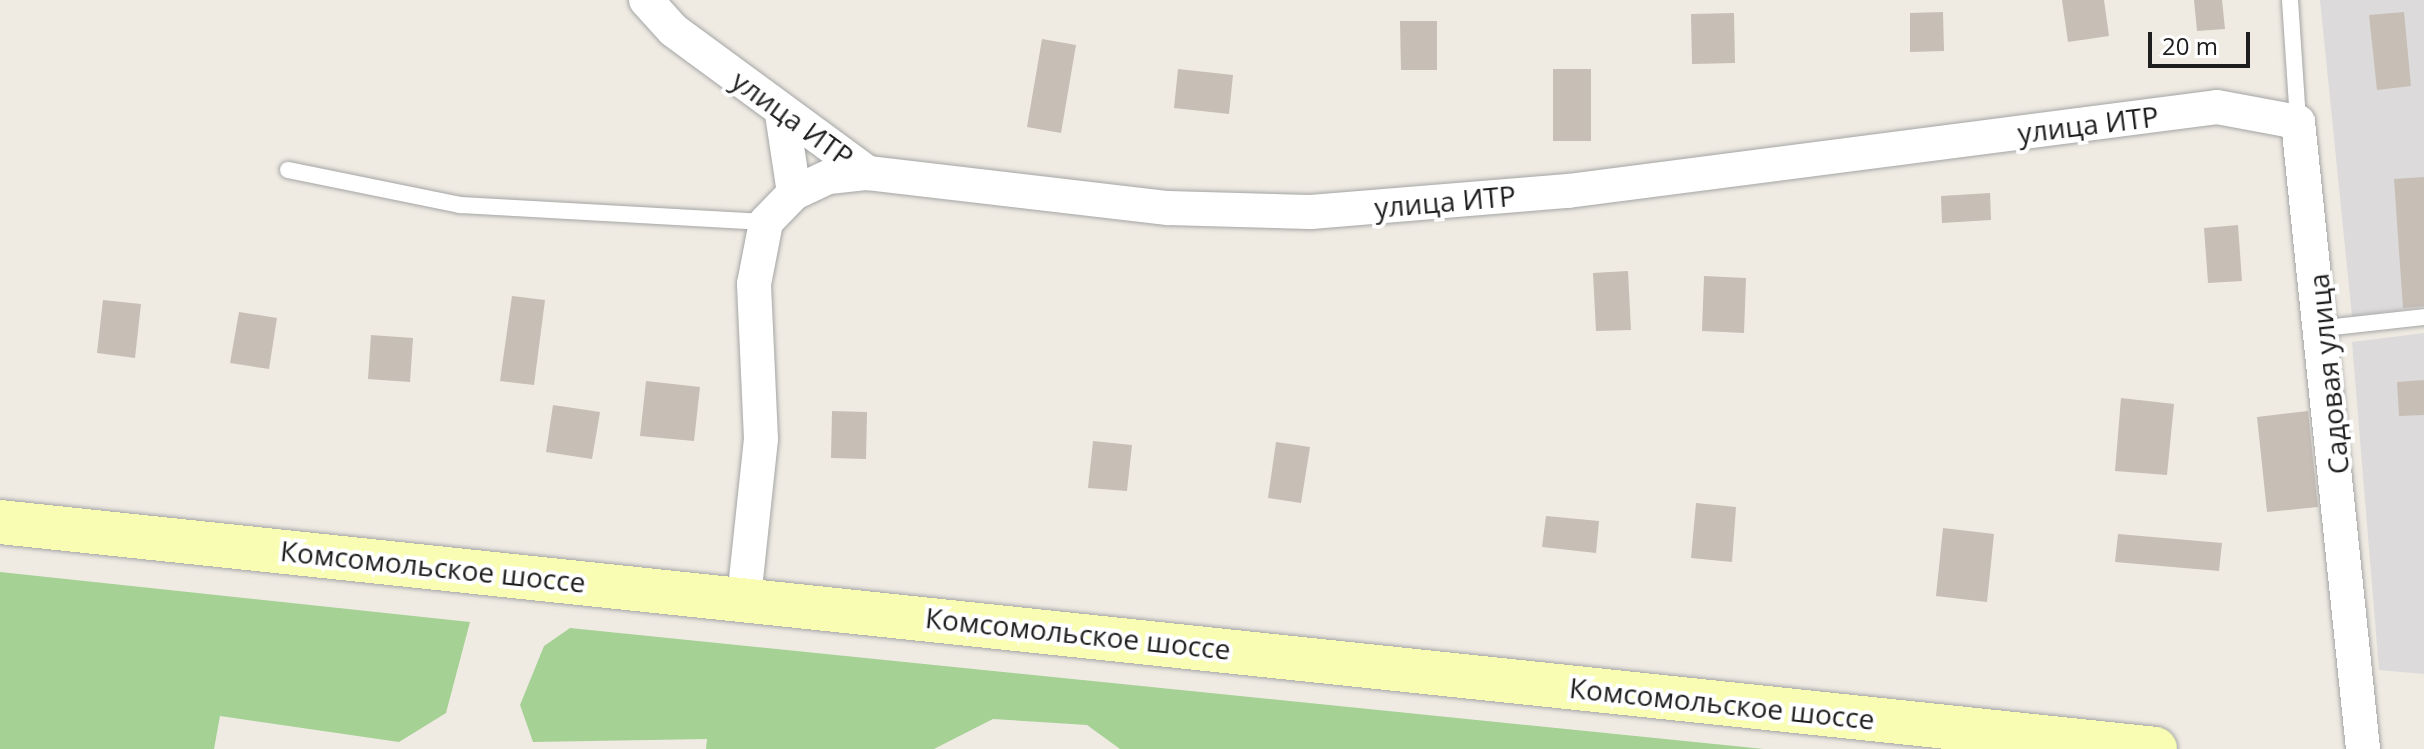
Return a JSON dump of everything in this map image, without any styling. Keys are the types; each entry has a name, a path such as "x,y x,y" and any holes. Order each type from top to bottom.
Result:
{"main road":[{"name":"Комсомольское шоссе","path":"0,522 2155,749"}],"street":[{"name":"улица ИТР","path":"646,0 782,114 868,173 1168,208 1311,212 1568,191 2217,107 2298,122"},
{"path":"782,114 794,193"},
{"name":"Садовая улица","path":"2298,122 2325,328 2363,749"},
{"path":"744,598 761,439 754,284 766,222 794,193 829,177 868,173"}],"lane":[{"name":"Садовая улица","path":"2290,0 2298,122"},
{"path":"288,170 460,205 766,222"},
{"path":"2325,328 2424,317"}],"shaded area":[{"path":"2320,0 2424,0 2424,307 2352,316"},
{"path":"2424,333 2424,674 2379,670 2352,342"}],"green space":[{"path":"0,572 470,622 446,713 399,742 220,716 214,749 0,749"},
{"path":"570,628 1764,749 1120,749 1087,725 993,719 934,749 706,749 707,739 533,742 520,705 544,646"}],"building":[{"path":"2062,0 2104,0 2109,36 2068,42"},
{"path":"2194,0 2222,0 2225,29 2197,31"},
{"path":"1943,12 1944,51 1910,52 1910,13"},
{"path":"2404,12 2411,86 2377,90 2369,15"},
{"path":"1734,13 1735,63 1692,64 1691,14"},
{"path":"1400,21 1437,21 1437,70 1401,70"},
{"path":"1042,39 1076,45 1061,133 1027,127"},
{"path":"1178,69 1233,75 1229,114 1174,108"},
{"path":"1553,69 1591,69 1591,141 1553,141"},
{"path":"2424,177 2424,306 2403,308 2394,179"},
{"path":"1990,193 1991,220 1942,223 1941,196"},
{"path":"2238,225 2242,281 2208,283 2204,228"},
{"path":"1628,271 1631,330 1596,331 1593,273"},
{"path":"1704,276 1746,278 1744,333 1702,331"},
{"path":"512,296 545,300 534,385 500,381"},
{"path":"103,300 141,304 135,358 97,353"},
{"path":"239,312 277,318 269,369 230,363"},
{"path":"371,335 413,338 410,382 368,379"},
{"path":"2424,380 2424,415 2399,416 2397,382"},
{"path":"646,381 700,387 694,441 640,436"},
{"path":"2121,398 2174,404 2167,475 2115,471"},
{"path":"553,405 600,412 592,459 546,452"},
{"path":"832,411 867,412 866,459 831,458"},
{"path":"2308,411 2318,507 2267,512 2257,417"},
{"path":"1093,441 1132,445 1127,491 1088,488"},
{"path":"1276,442 1310,447 1301,503 1268,498"},
{"path":"1696,503 1736,507 1732,562 1691,558"},
{"path":"1546,516 1599,521 1596,553 1542,547"},
{"path":"1943,528 1994,534 1987,602 1936,596"},
{"path":"2118,534 2222,543 2219,571 2115,562"}]}
